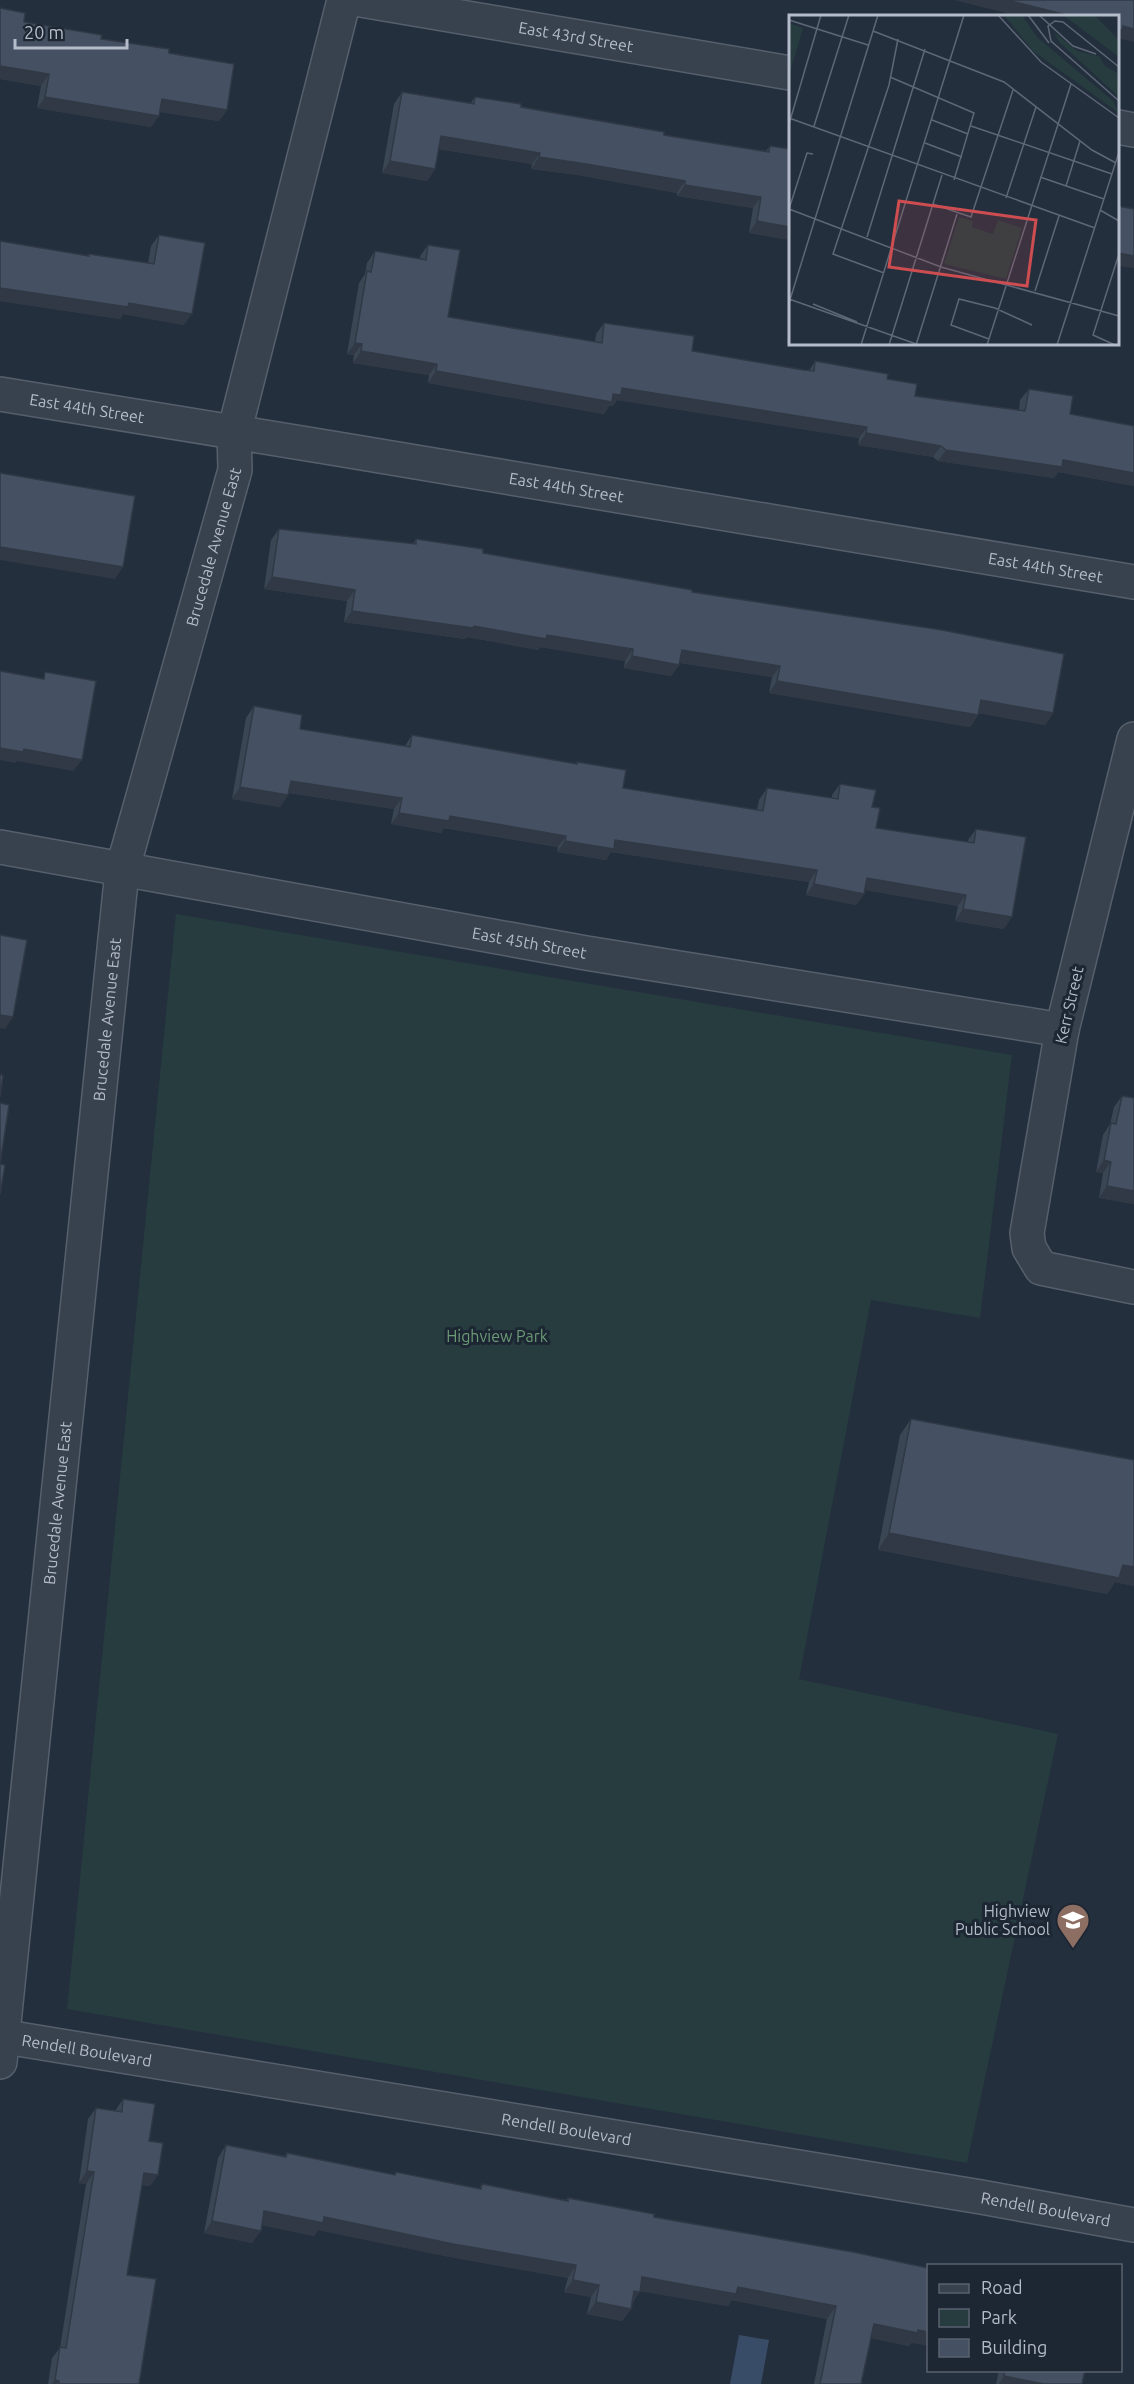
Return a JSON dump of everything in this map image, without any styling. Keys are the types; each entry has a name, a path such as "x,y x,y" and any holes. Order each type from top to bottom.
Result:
{"street":[{"name":"Brucedale Avenue East","path":"1,2045 122,870 235,470 234,433 344,0"},
{"name":"East 43rd Street","path":"361,0 789,73"},
{"path":"1119,127 1134,130"},
{"name":"East 44th Street","path":"0,394 338,448 1134,582"},
{"name":"Kerr Street","path":"1134,739 1062,1030 1027,1233 1032,1255 1044,1269 1134,1287"},
{"name":"East 45th Street","path":"0,847 586,953 1062,1030"},
{"name":"Rendell Boulevard","path":"1,2045 798,2167 1134,2225"}],"green space":[{"name":"Highview Park","path":"176,914 1012,1055 980,1318 871,1300 799,1679 1058,1734 967,2163 67,2009"}],"water":[{"path":"739,2335 769,2340 761,2384 730,2384"}],"building":[{"path":"1007,0 1134,0 1134,29 1123,26 1122,30 1119,29 1119,15 1067,15"},
{"path":"0,8 25,13 24,22 102,35 101,39 169,49 169,53 234,64 227,110 162,99 159,116 45,97 49,74 0,66"},
{"path":"402,92 474,104 475,97 521,104 521,107 664,132 664,135 769,152 770,146 789,149 789,227 757,221 761,197 685,185 685,181 539,157 540,153 441,136 435,169 390,161"},
{"path":"1119,206 1134,209 1134,256 1119,253"},
{"path":"159,235 205,243 192,314 129,303 128,307 0,288 0,241 154,264"},
{"path":"428,245 460,250 448,317 602,343 604,323 694,336 692,351 804,370 814,371 815,361 888,374 887,379 917,384 915,396 1025,411 1029,389 1073,396 1070,414 1134,426 1134,473 1063,460 1062,467 946,450 941,446 866,433 867,427 622,388 621,395 613,394 612,402 436,371 437,364 361,351 362,344 355,343 367,271 371,272 375,251 426,260"},
{"path":"0,473 135,496 123,567 0,547"},
{"path":"279,529 416,544 416,539 483,549 483,553 692,590 692,592 942,630 1064,654 1053,713 981,700 978,715 777,681 780,666 682,650 679,665 632,656 633,649 547,635 546,639 474,626 473,628 352,611 355,590 272,577"},
{"path":"0,671 44,679 45,672 96,681 82,760 24,749 23,752 0,748"},
{"path":"254,706 302,715 300,729 410,747 412,735 577,764 577,762 626,770 623,788 763,811 767,788 838,799 840,784 876,790 872,807 880,808 876,828 974,843 976,829 1026,837 1012,917 963,909 966,895 867,878 864,894 814,884 817,870 615,840 614,849 565,841 566,836 450,816 449,821 399,813 402,798 291,781 288,795 240,787"},
{"path":"0,935 27,940 13,1017 0,1015"},
{"path":"0,1075 3,1075 0,1097"},
{"path":"1122,1096 1134,1098 1134,1191 1107,1186 1111,1162 1104,1160 1111,1123 1116,1124"},
{"path":"0,1103 9,1105 0,1164"},
{"path":"0,1164 5,1165 0,1194"},
{"path":"911,1419 1134,1460 1134,1567 1123,1565 1119,1578 889,1533"},
{"path":"123,2099 155,2104 149,2141 163,2143 158,2175 144,2173 127,2275 156,2279 139,2384 59,2384 59,2381 55,2380 60,2347 66,2348 94,2172 87,2171 96,2108 122,2112"},
{"path":"226,2145 286,2157 287,2153 395,2175 396,2172 481,2189 482,2184 568,2201 568,2198 654,2214 654,2217 853,2252 927,2268 927,2332 918,2330 918,2333 874,2324 861,2384 820,2384 836,2306 738,2287 736,2294 642,2277 640,2292 634,2291 631,2309 596,2302 599,2285 573,2280 576,2265 453,2244 324,2217 323,2223 264,2211 261,2231 212,2221"},
{"path":"1005,2372 1085,2372 1082,2384 1044,2384 1004,2376"}],"place":[{"name":"Highview Public School","path":"1073,1949"}]}
